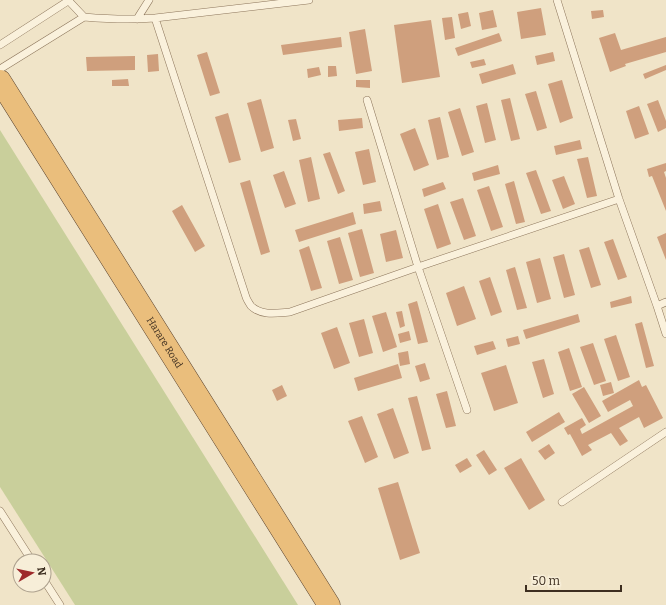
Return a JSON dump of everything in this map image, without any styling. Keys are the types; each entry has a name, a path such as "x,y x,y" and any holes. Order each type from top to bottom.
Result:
{"highway":[{"name":"Harare Road","path":"0,81 329,605"}],"lane":[{"path":"0,45 68,0 84,17"},
{"path":"137,19 149,0"},
{"path":"0,69 84,17 108,19 155,18 309,0"},
{"path":"557,0 618,199 666,334"},
{"path":"155,18 246,297 252,307 263,313 272,314 290,312 618,199"},
{"path":"367,100 418,267 467,410"},
{"path":"657,306 666,302"},
{"path":"562,502 666,432"},
{"path":"0,511 27,553"},
{"path":"52,592 60,605"}],"green space":[{"path":"0,130 298,605 75,605 52,569 52,553 42,553 0,487"}],"building":[{"path":"541,8 546,35 521,39 517,12"},
{"path":"493,10 497,27 482,30 479,13"},
{"path":"603,10 604,17 592,19 591,11"},
{"path":"468,12 471,26 461,29 458,14"},
{"path":"452,17 455,38 445,40 442,18"},
{"path":"431,20 440,77 402,83 394,25"},
{"path":"365,29 372,71 356,74 349,32"},
{"path":"499,33 502,41 458,56 455,48"},
{"path":"615,33 621,50 666,37 666,52 625,64 626,66 610,72 599,38"},
{"path":"341,37 342,47 283,55 281,45"},
{"path":"207,52 220,93 210,96 197,55"},
{"path":"553,52 555,61 537,65 535,56"},
{"path":"158,54 159,71 148,72 147,55"},
{"path":"135,56 135,70 87,71 86,57"},
{"path":"484,59 486,65 472,68 470,62"},
{"path":"513,64 516,74 482,84 479,74"},
{"path":"666,65 666,70 645,79 643,74"},
{"path":"328,66 336,66 337,76 328,77"},
{"path":"319,67 321,75 308,78 307,69"},
{"path":"128,79 129,86 112,86 112,80"},
{"path":"356,80 370,80 370,88 356,87"},
{"path":"562,80 573,118 560,123 548,84"},
{"path":"536,91 547,128 537,131 525,94"},
{"path":"510,98 520,139 511,141 501,100"},
{"path":"261,99 274,148 261,152 247,103"},
{"path":"658,100 666,121 666,128 658,132 647,104"},
{"path":"487,103 496,140 485,143 476,106"},
{"path":"639,106 649,134 635,139 626,111"},
{"path":"460,108 474,152 462,156 448,112"},
{"path":"228,113 241,160 229,163 215,117"},
{"path":"440,117 449,157 437,160 428,120"},
{"path":"362,118 363,128 339,131 338,120"},
{"path":"296,119 301,139 293,141 288,120"},
{"path":"415,128 429,165 414,171 400,134"},
{"path":"580,140 582,149 556,155 554,146"},
{"path":"369,149 376,182 363,185 355,152"},
{"path":"330,152 345,191 338,194 323,154"},
{"path":"311,157 320,199 308,202 299,160"},
{"path":"588,157 597,196 587,198 577,159"},
{"path":"666,163 666,171 664,172 666,178 666,211 652,176 649,177 647,169"},
{"path":"498,165 500,174 474,181 472,173"},
{"path":"536,170 551,211 541,214 526,173"},
{"path":"284,171 296,204 285,208 273,175"},
{"path":"564,176 575,204 563,209 552,180"},
{"path":"250,180 270,252 261,255 240,183"},
{"path":"514,181 525,222 516,224 505,184"},
{"path":"443,182 446,189 424,197 422,189"},
{"path":"489,186 503,227 491,231 477,190"},
{"path":"463,198 476,236 464,240 450,202"},
{"path":"380,201 382,211 364,214 363,204"},
{"path":"438,204 451,244 437,249 424,209"},
{"path":"182,205 205,246 195,252 172,211"},
{"path":"353,212 356,224 299,242 295,230"},
{"path":"362,229 374,273 360,277 348,233"},
{"path":"396,230 403,258 386,262 380,234"},
{"path":"666,233 666,260 657,237"},
{"path":"340,237 353,280 339,284 327,241"},
{"path":"613,239 627,277 618,280 604,242"},
{"path":"309,246 322,288 311,291 299,250"},
{"path":"589,247 601,285 591,288 579,250"},
{"path":"564,254 575,295 564,298 553,257"},
{"path":"540,258 551,299 537,303 526,262"},
{"path":"515,267 527,308 517,310 506,270"},
{"path":"490,277 502,312 491,316 479,281"},
{"path":"464,286 476,319 457,326 446,293"},
{"path":"631,296 632,303 611,308 610,302"},
{"path":"417,301 428,342 418,344 408,304"},
{"path":"402,311 405,326 400,328 396,312"},
{"path":"386,312 397,347 383,352 372,316"},
{"path":"578,314 580,322 526,339 523,330"},
{"path":"364,319 373,353 359,357 349,323"},
{"path":"642,322 654,366 646,368 635,324"},
{"path":"337,327 350,363 334,369 321,333"},
{"path":"409,331 411,340 400,343 398,334"},
{"path":"616,335 630,377 618,381 604,339"},
{"path":"518,336 520,344 508,347 506,339"},
{"path":"493,341 496,349 477,355 474,346"},
{"path":"593,343 606,381 594,385 580,347"},
{"path":"569,348 582,387 570,391 558,352"},
{"path":"408,351 410,364 400,366 398,353"},
{"path":"544,359 554,394 543,398 532,362"},
{"path":"425,363 430,379 420,382 415,366"},
{"path":"398,364 402,378 358,391 354,378"},
{"path":"506,365 518,403 494,411 481,373"},
{"path":"639,380 642,387 646,385 663,418 644,428 639,417 619,428 628,441 620,446 611,433 588,445 592,450 582,456 570,434 568,435 564,428 582,418 586,425 580,429 582,434 633,406 630,400 608,412 602,401"},
{"path":"611,382 614,393 603,396 600,385"},
{"path":"282,385 287,396 277,401 272,390"},
{"path":"584,387 601,416 589,423 572,394"},
{"path":"447,391 456,426 446,428 436,394"},
{"path":"417,396 431,449 422,451 408,398"},
{"path":"393,408 409,453 394,459 377,414"},
{"path":"559,412 565,422 532,442 526,432"},
{"path":"362,416 378,457 365,463 348,421"},
{"path":"549,444 555,453 545,460 538,451"},
{"path":"484,450 497,470 489,475 476,455"},
{"path":"467,458 472,466 460,473 455,465"},
{"path":"521,458 545,500 529,510 504,468"},
{"path":"398,482 420,553 400,560 378,488"}]}
